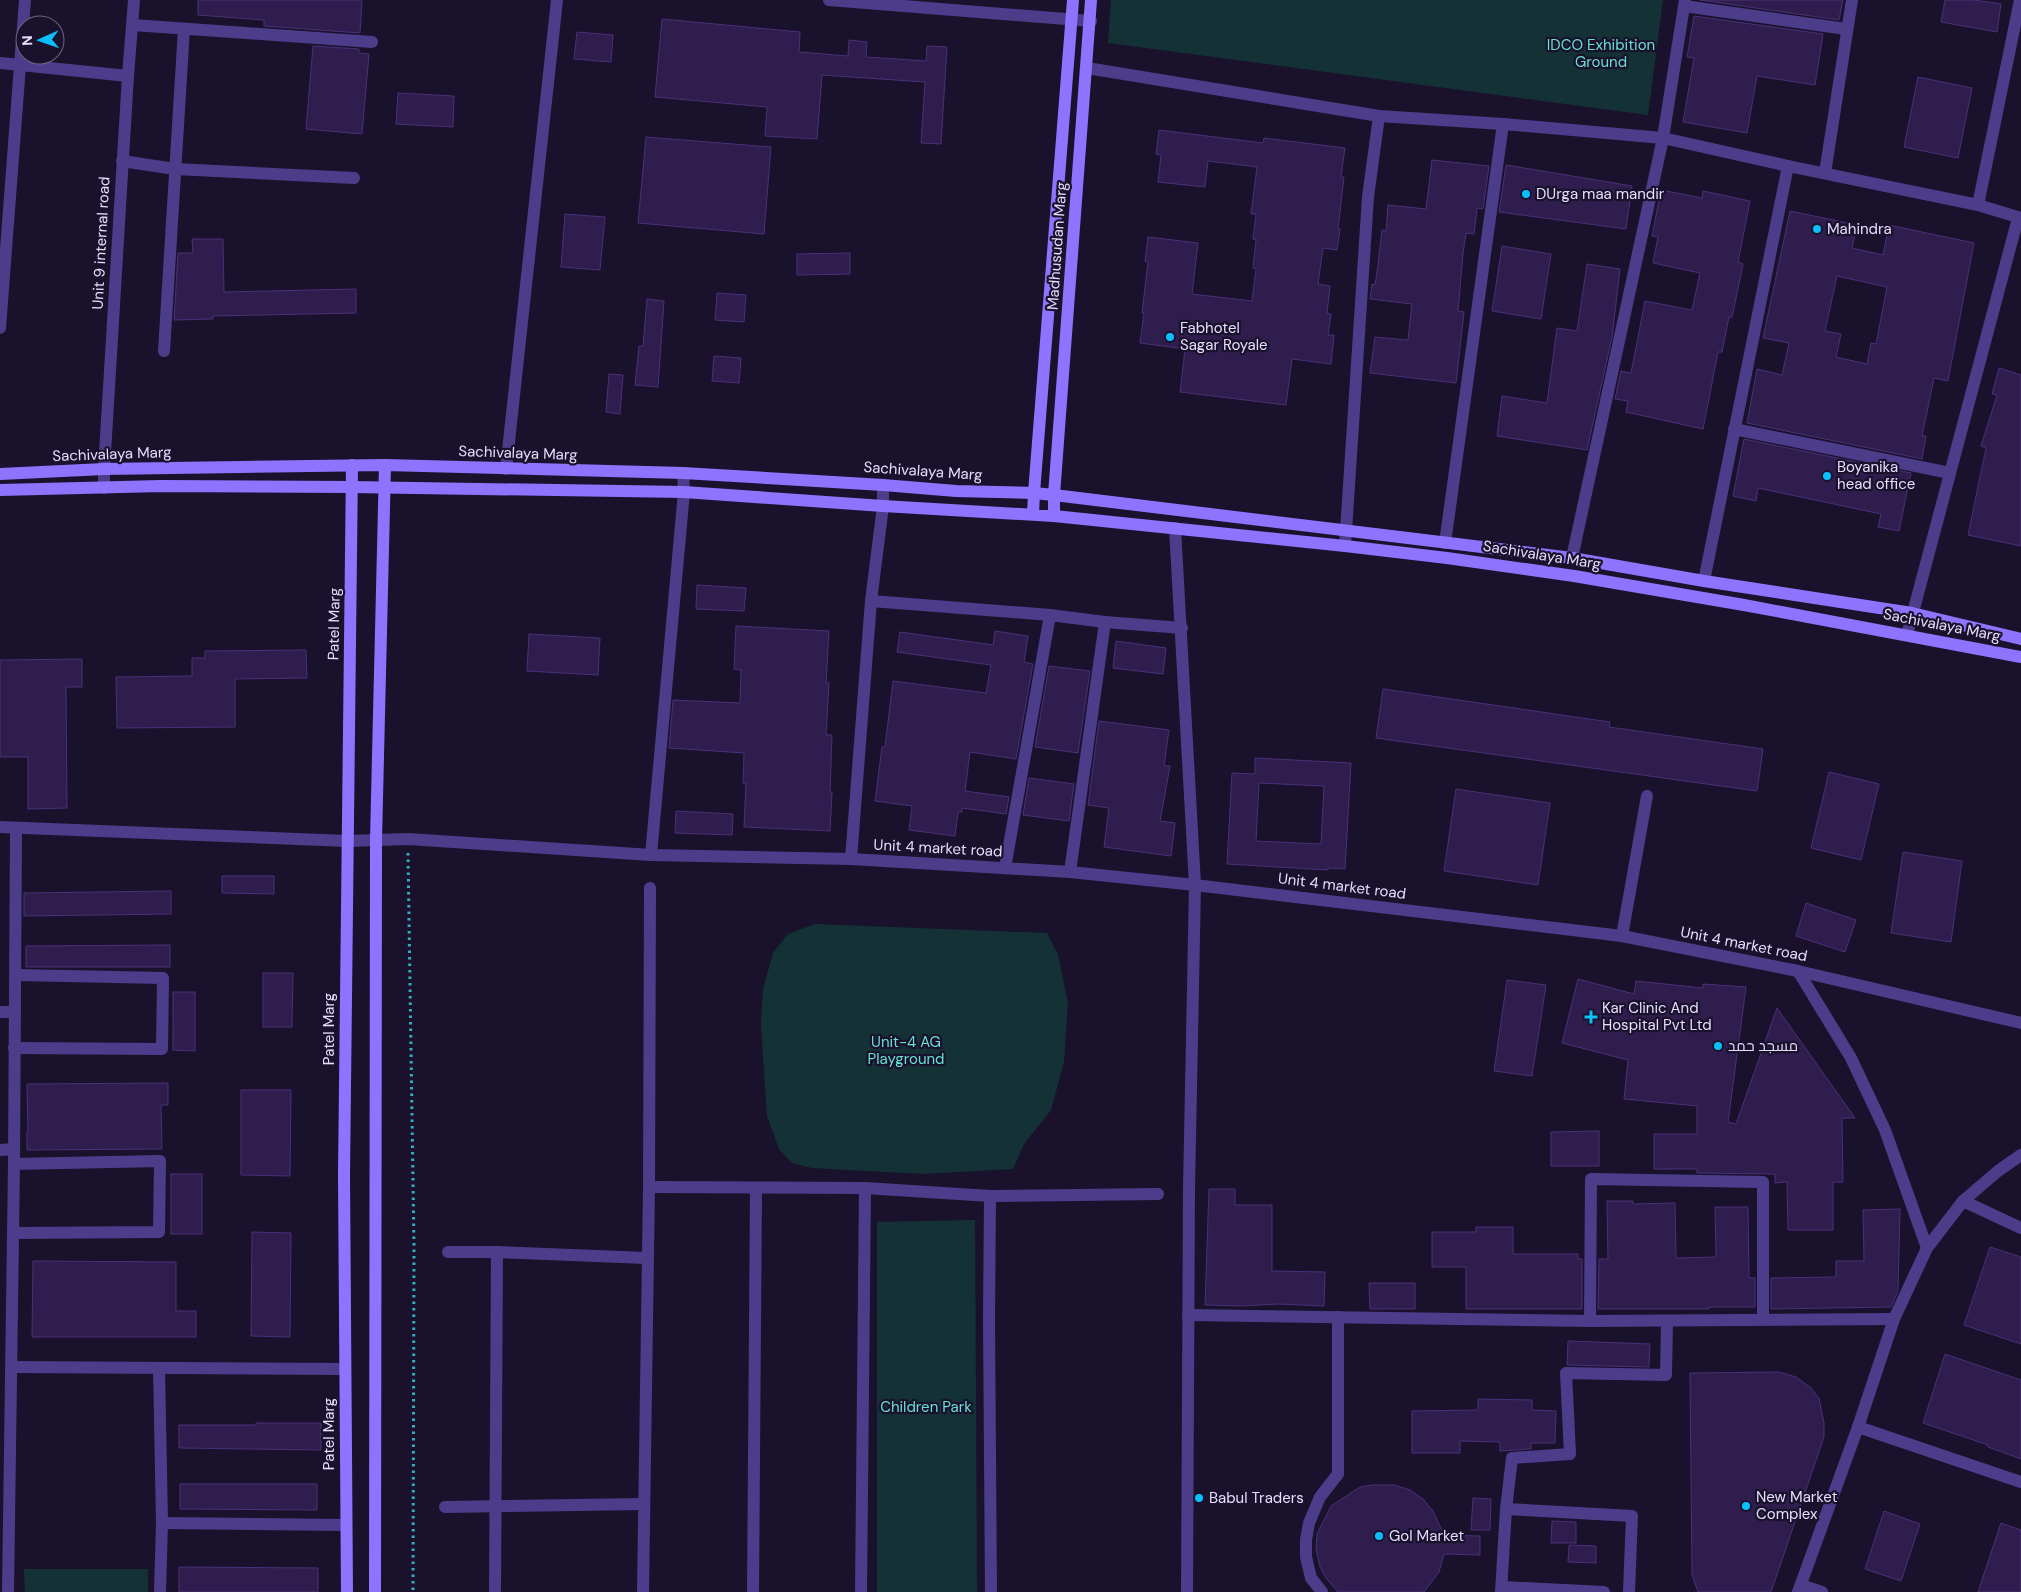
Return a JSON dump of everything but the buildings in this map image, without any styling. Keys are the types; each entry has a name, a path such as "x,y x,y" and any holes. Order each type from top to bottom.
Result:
{"street":[{"path":"24,15 25,0"},
{"name":"Unit 9 internal road","path":"104,488 122,161 134,0"},
{"path":"506,469 557,0"},
{"path":"830,0 1072,21 1091,21"},
{"name":"Madhusudan Marg","path":"1033,514 1073,0"},
{"name":"Madhusudan Marg","path":"1054,516 1054,495 1091,21 1091,0"},
{"path":"1825,172 1852,0"},
{"path":"1978,205 2020,0"},
{"path":"1572,558 1663,138 1685,3 1846,29"},
{"path":"133,25 372,42"},
{"path":"164,351 184,29"},
{"path":"0,64 15,65"},
{"path":"0,328 20,65 128,76"},
{"path":"1087,68 1379,116 1503,124 1663,138 1978,205 2020,218 1907,635"},
{"path":"1345,546 1368,197 1379,116"},
{"path":"1445,543 1503,124"},
{"path":"122,161 175,168 354,178"},
{"path":"1704,581 1788,166"},
{"path":"1734,429 1950,473"},
{"path":"375,1592 376,840 385,465"},
{"name":"Sachivalaya Marg","path":"0,474 104,469 385,465 683,473 956,491 1054,495 1572,558 1704,581 1912,613 2021,639"},
{"name":"Patel Marg","path":"346,1592 344,1370 347,841 352,466"},
{"path":"650,855 684,492 683,473"},
{"path":"851,859 871,601 883,506 883,485"},
{"path":"0,490 384,487 684,492 1033,514"},
{"name":"Sachivalaya Marg","path":"1033,514 1345,546 1574,576 1744,605 2021,657"},
{"path":"1175,528 1195,885 1188,1315 1187,1592"},
{"path":"871,601 1050,615 1105,622 1182,628"},
{"path":"1005,868 1050,615"},
{"path":"1070,872 1105,622"},
{"path":"1622,936 1647,796"},
{"name":"Unit 4 market road","path":"0,827 347,841 408,839 650,855 851,859 1070,872 1622,936 1798,971 2021,1023"},
{"path":"8,1592 5,1450 12,1367 6,1284 14,1233 16,828"},
{"path":"643,1592 649,1188 650,888"},
{"path":"1798,971 1851,1058 1885,1130 1927,1248"},
{"path":"14,1048 162,1049 163,978 16,975"},
{"path":"0,1012 15,1012"},
{"path":"0,1150 14,1149"},
{"path":"1822,1592 1799,1588 1858,1427 1894,1319 1927,1248 1963,1201 1998,1170 2021,1155"},
{"path":"14,1164 160,1161 159,1232 14,1233"},
{"path":"1590,1321 1591,1179 1763,1182 1764,1319"},
{"path":"649,1188 865,1188 990,1196 1158,1194"},
{"path":"753,1592 756,1188"},
{"path":"861,1592 865,1188"},
{"path":"990,1196 988,1319 991,1592"},
{"path":"1963,1201 2021,1228"},
{"path":"448,1252 647,1258"},
{"path":"495,1592 497,1252"},
{"path":"1188,1315 1590,1321 1894,1319"},
{"path":"1322,1592 1311,1578 1306,1557 1306,1540 1320,1497 1338,1474 1338,1317"},
{"path":"1604,1592 1502,1590 1506,1509 1512,1458 1570,1454 1566,1373 1666,1376 1667,1320"},
{"path":"12,1367 344,1370"},
{"path":"159,1368 162,1523 160,1592"},
{"path":"1858,1427 2021,1482"},
{"path":"446,1507 644,1504"},
{"path":"1506,1509 1632,1516 1629,1592"},
{"path":"162,1523 345,1525"}],"path":[{"path":"408,839 414,1247 413,1592"}],"green space":[{"name":"IDCO Exhibition Ground","path":"1111,0 1663,0 1648,115 1108,43"},
{"name":"Unit-4 AG Playground","path":"815,924 1047,933 1058,955 1068,1003 1064,1062 1051,1110 1024,1144 1013,1169 924,1174 812,1168 792,1163 779,1149 767,1116 761,1024 763,989 773,953 788,934"},
{"name":"Children Park","path":"975,1220 977,1592 877,1592 877,1222"},
{"path":"24,1569 148,1569 148,1592 25,1592"}],"place":[{"name":"DUrga maa mandir","path":"1526,194"},
{"name":"Mahindra","path":"1817,229"},
{"name":"Fabhotel Sagar Royale","path":"1170,337"},
{"name":"Boyanika head office","path":"1827,476"},
{"name":"Kar Clinic And Hospital Pvt Ltd","path":"1591,1017"},
{"name":"مسجد حمد","path":"1718,1046"},
{"name":"Babul Traders","path":"1199,1498"},
{"name":"New Market Complex","path":"1746,1506"},
{"name":"Gol Market","path":"1379,1536"}]}
